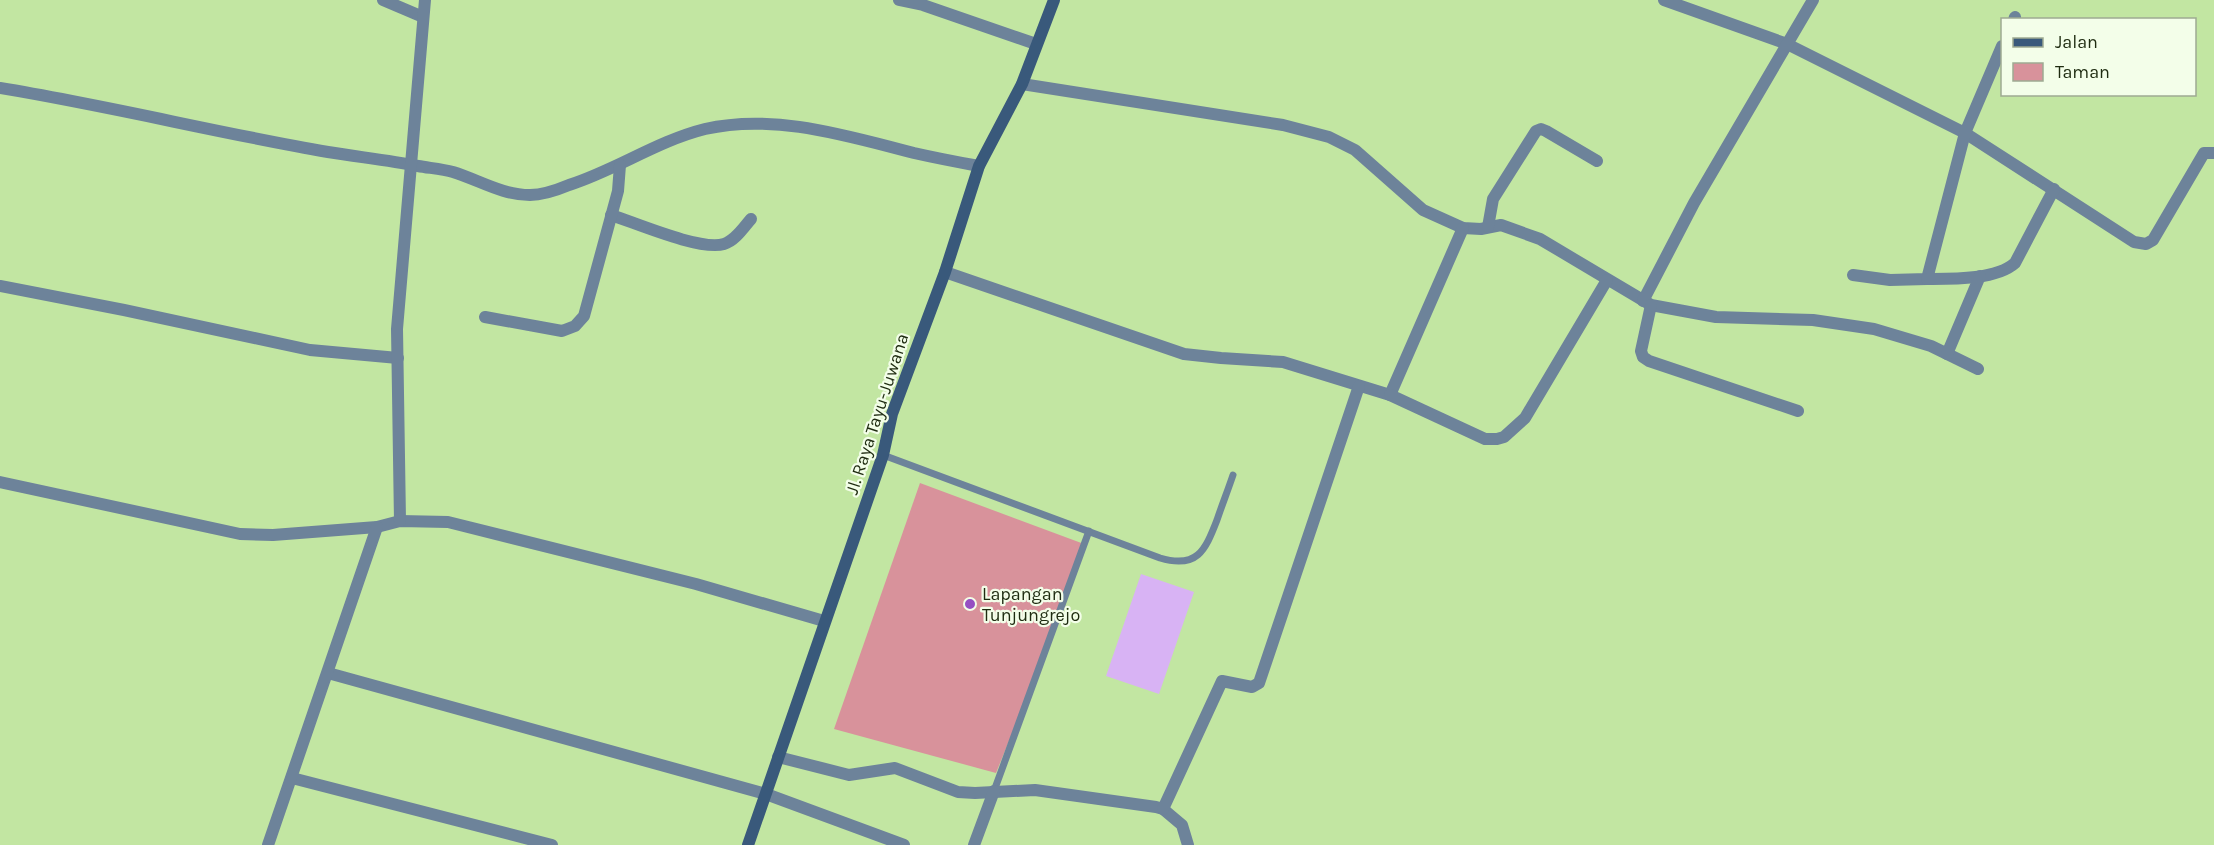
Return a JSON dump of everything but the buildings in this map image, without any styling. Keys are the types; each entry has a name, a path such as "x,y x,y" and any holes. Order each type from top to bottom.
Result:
{"main road":[{"name":"Jl. Raya Tayu-Juwana","path":"748,845 883,455 892,414 945,272 979,166 1022,84 1054,0"}],"street":[{"path":"383,0 423,17"},
{"path":"400,521 397,329 425,0"},
{"path":"899,0 934,8 1036,44"},
{"path":"1664,0 1787,44 1965,133 2127,238 2141,244 2153,240 2204,153 2214,153"},
{"path":"1798,411 1649,361 1643,357 1641,351 1647,303 1694,203 1813,0"},
{"path":"1927,279 1965,133 2001,48"},
{"path":"1022,84 1283,125 1329,137 1355,150 1423,210 1462,228 1481,229 1501,225 1540,239 1647,303 1716,317 1813,320 1856,326 1902,336 1978,369"},
{"path":"0,88 328,152 452,172 496,189 531,195 549,193 620,165 645,152 704,130 768,124 861,138 916,153 979,166"},
{"path":"1488,227 1493,199 1536,131 1541,129 1546,131 1597,161"},
{"path":"485,316 562,331 575,326 584,316 618,191 620,165"},
{"path":"1853,275 1890,280 1954,279 1980,276 2009,268 2015,263 2054,189"},
{"path":"611,215 706,245 728,243 751,219"},
{"path":"1390,395 1462,228"},
{"path":"945,272 1184,354 1283,362 1390,395 1485,439 1497,440 1520,425 1607,280"},
{"path":"1947,354 1980,276"},
{"path":"0,285 310,350 398,358"},
{"path":"1163,809 1222,681 1252,687 1259,683 1359,386"},
{"path":"0,482 240,534 273,535 377,527 400,521 447,522 696,584 824,621"},
{"path":"268,845 377,527"},
{"path":"328,673 766,794 904,845"},
{"path":"778,757 849,775 895,768 958,792 975,794 1035,790 1163,809 1182,825 1188,845"},
{"path":"292,778 552,845"},
{"path":"974,845 994,791"}],"lane":[{"path":"883,455 1170,561 1190,560 1202,552 1208,542 1233,475"},
{"path":"994,791 1089,531"}],"green space":[{"name":"Lapangan Tunjungrejo","path":"920,483 1084,544 1040,664 996,773 834,729"}],"place":[{"name":"Lapangan Tunjungrejo","path":"970,604"}]}
